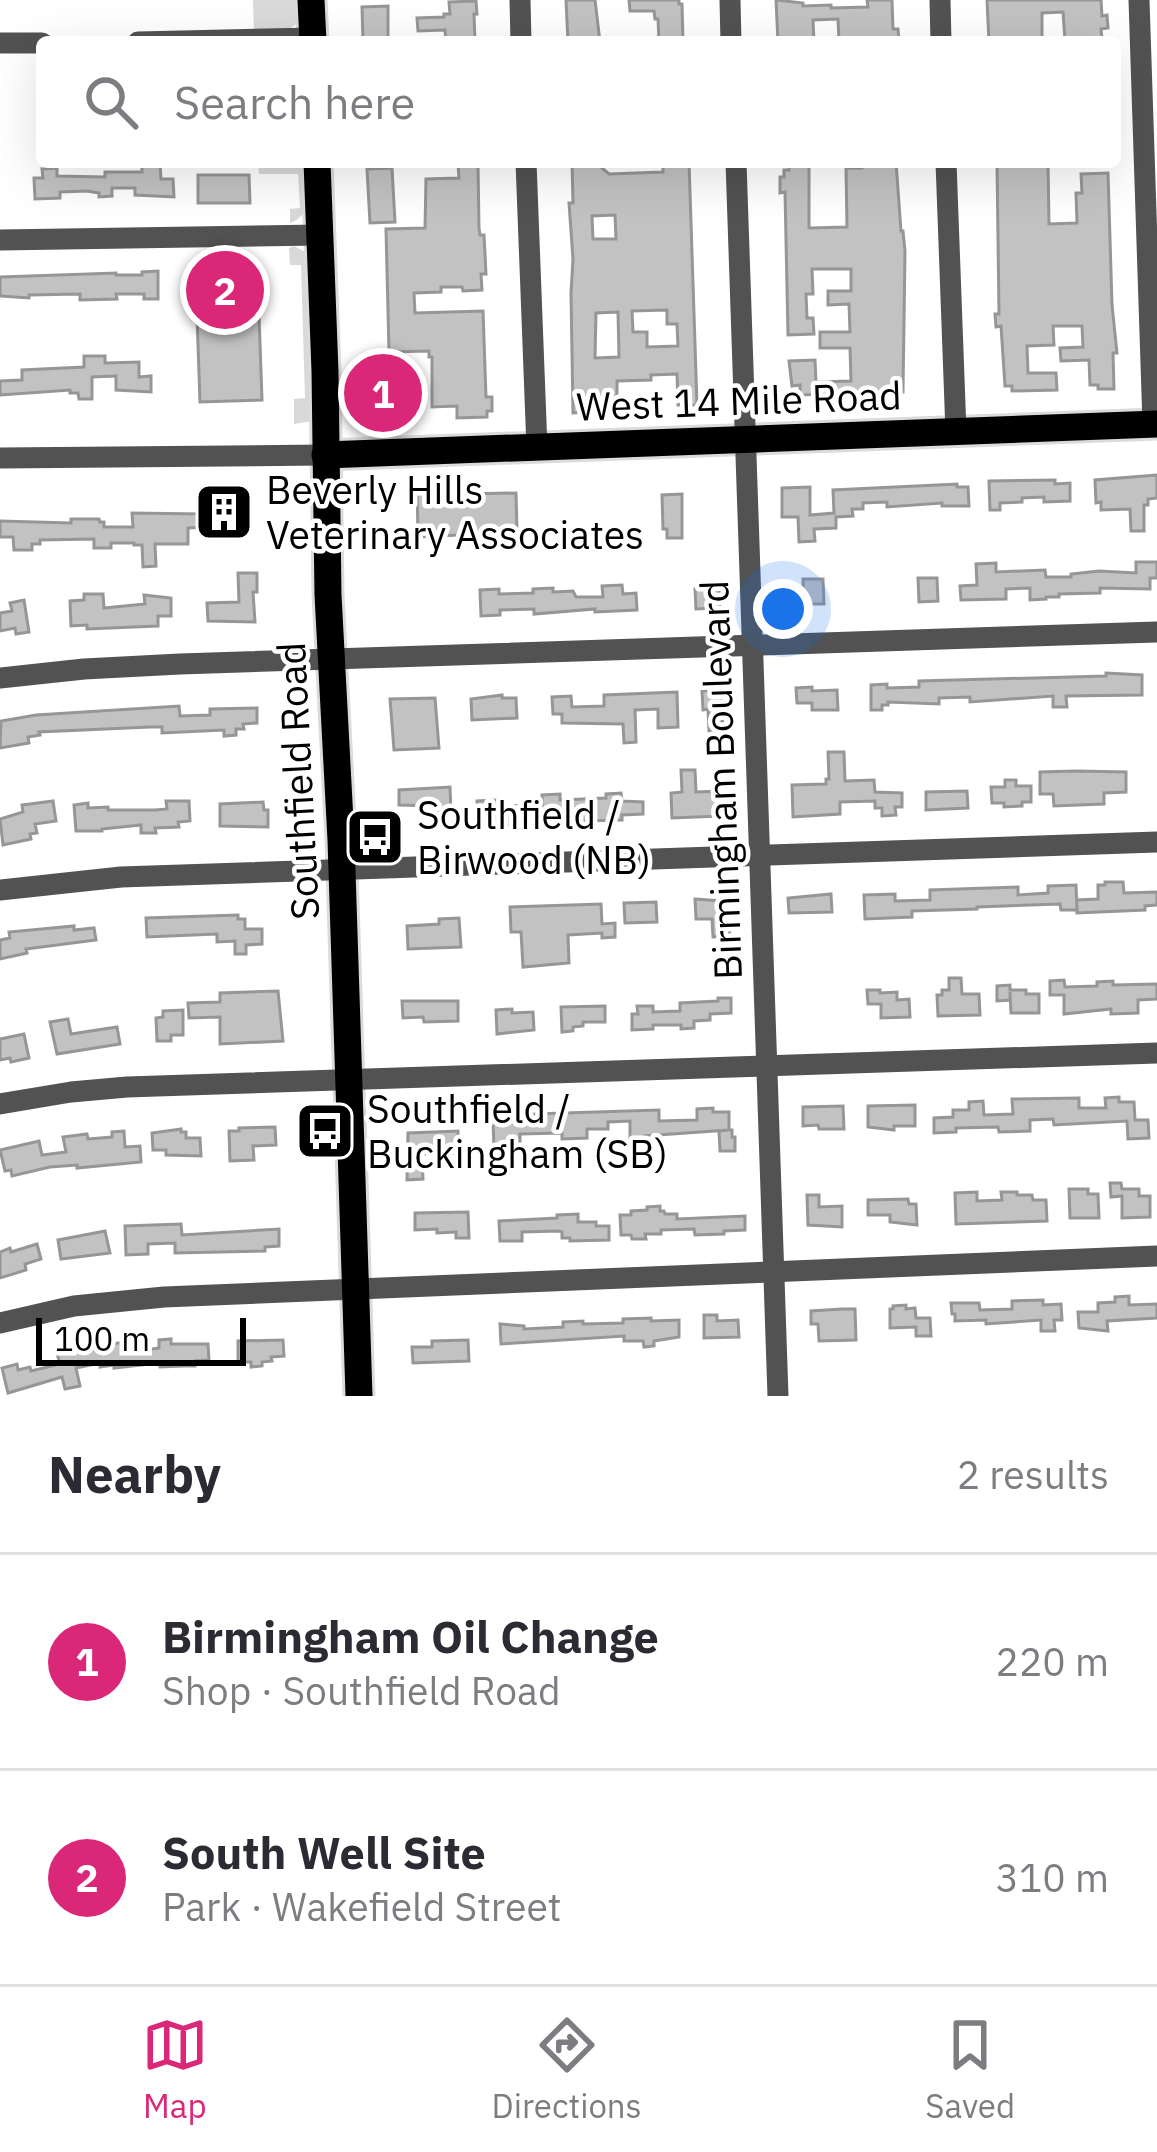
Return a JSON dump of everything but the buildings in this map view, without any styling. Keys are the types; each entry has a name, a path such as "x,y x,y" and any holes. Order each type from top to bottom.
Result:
{"main road":[{"path":"311,0 313,36"},
{"name":"Southfield Road","path":"317,168 330,660 359,1396"},
{"name":"West 14 Mile Road","path":"325,454 1155,424"}],"street":[{"path":"520,0 521,36"},
{"path":"730,0 731,36"},
{"path":"940,0 941,36"},
{"path":"1139,0 1150,135 1155,424"},
{"path":"0,43 36,43"},
{"path":"526,168 537,448"},
{"name":"Birmingham Boulevard","path":"736,168 778,1396"},
{"path":"946,168 956,432"},
{"path":"0,240 320,235"},
{"path":"0,458 325,454"},
{"path":"0,678 84,669 1157,632"},
{"path":"0,890 121,877 1157,842"},
{"path":"0,1105 71,1091 127,1087 1157,1053"},
{"path":"0,1324 107,1301 1157,1256"}],"shaded area":[{"path":"253,0 304,0 294,25 254,33"},
{"path":"258,168 311,168 309,198 298,219 290,223 290,209 300,208 298,174 259,174"},
{"path":"289,248 307,253 311,264 313,413 312,421 294,424 294,399 305,398 301,265 290,265"},
{"path":"256,266 257,313 194,315 193,267"}],"place":[{"name":"South Well Site","path":"225,290"},
{"name":"Birmingham Oil Change","path":"383,393"},
{"name":"Beverly Hills Veterinary Associates","path":"224,512"},
{"name":"Southfield / Birwood (NB)","path":"375,837"},
{"name":"Southfield / Buckingham (SB)","path":"325,1131"}]}
